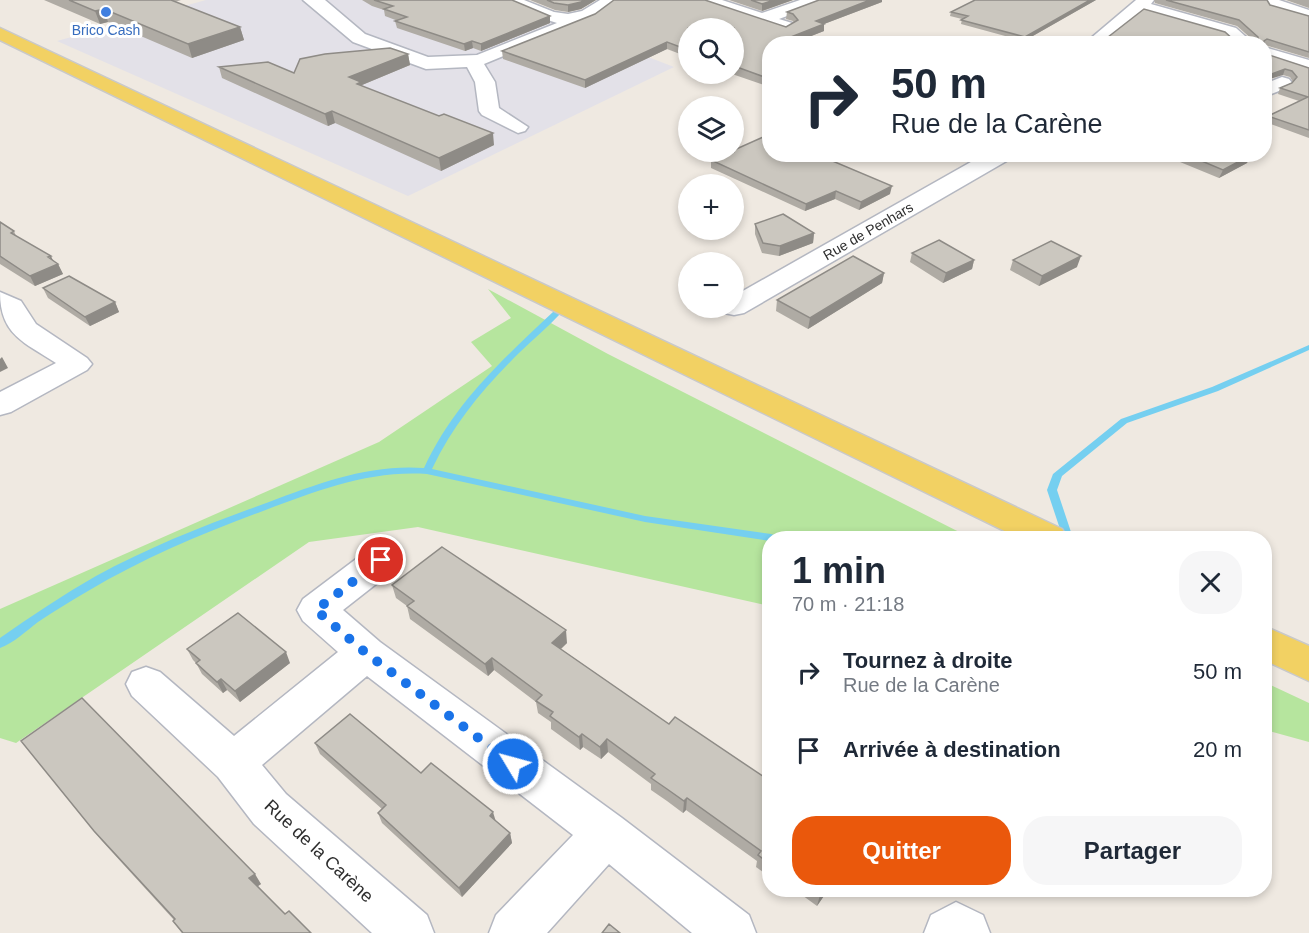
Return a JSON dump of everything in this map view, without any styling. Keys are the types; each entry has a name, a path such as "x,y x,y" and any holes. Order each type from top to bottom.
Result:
{"main road":[{"path":"0,33 1034,531"},
{"path":"1272,646 1309,664"}],"street":[{"path":"311,0 319,3 366,42 426,63 473,61 564,26 572,19"},
{"path":"510,0 552,16 572,19 586,16 612,0"},
{"path":"706,0 773,23"},
{"path":"744,33 773,23 816,0"},
{"path":"1272,0 1274,4 1309,15"},
{"path":"1103,36 1143,3 1230,32 1235,36"},
{"path":"1272,54 1309,66"},
{"path":"473,61 485,82 489,111 518,127"},
{"name":"Rue de Penhars","path":"744,301 988,162"},
{"path":"0,300 11,307 26,330 77,364 0,405"},
{"path":"381,560 316,610 366,653 606,833 731,933"},
{"path":"233,764 366,653"},
{"name":"Rue de la Carène","path":"146,684 233,764 270,809 409,933"},
{"path":"514,933 606,833"},
{"path":"949,933 956,927 965,933"}],"shaded area":[{"path":"206,0 500,0 674,67 408,196 57,41"}],"green space":[{"path":"488,289 608,354 957,531 762,531 762,604 418,527 309,542 16,743 0,738 0,609 379,442 492,366 471,342 511,318"},
{"path":"1272,686 1309,703 1309,742 1272,732"}],"building":[{"path":"69,0 171,0 240,27 188,44 104,9 95,11"},
{"path":"374,0 512,0 550,16 481,44 472,41 464,44 395,21 407,17 384,9 393,6"},
{"path":"547,0 584,0 568,5"},
{"path":"614,0 705,0 786,27 798,20 793,14 787,12 819,0 870,0 816,21 824,24 794,36 762,36 762,76 744,70 744,18 678,18 678,46 667,42 585,80 502,51 595,14"},
{"path":"751,0 774,0 762,4"},
{"path":"975,0 1090,0 1027,36 961,20 968,16 951,12"},
{"path":"1166,0 1267,0 1270,5 1309,16 1309,52 1272,41 1272,36 1257,36 1239,20"},
{"path":"1144,9 1225,32 1229,36 1109,36"},
{"path":"390,48 408,54 349,77 361,82 357,84 439,116 444,114 493,133 439,158 332,111 325,114 219,67 268,62 294,73 300,59 325,54"},
{"path":"1272,56 1309,68 1309,130 1272,117 1272,114 1308,97 1280,88 1292,83 1297,77 1292,71 1285,69 1272,74"},
{"path":"762,138 762,162 835,162 892,186 861,202 836,191 806,204 715,162 744,162 744,146"},
{"path":"1204,162 1238,162 1223,170"},
{"path":"783,214 814,233 780,246 763,243 755,224"},
{"path":"0,222 14,231 11,233 51,256 48,257 58,264 30,276 0,256"},
{"path":"939,240 974,260 946,273 912,253"},
{"path":"1051,241 1081,256 1042,276 1013,260"},
{"path":"853,256 884,273 810,318 777,300"},
{"path":"69,276 115,302 85,317 43,288"},
{"path":"442,547 566,630 552,643 669,724 675,717 762,776 762,858 758,855 761,851 687,798 684,801 651,778 655,774 607,739 600,747 582,734 579,737 550,716 553,712 536,701 542,695 492,658 485,664 407,606 414,601 392,585"},
{"path":"238,613 286,652 235,691 221,679 217,682 196,663 200,660 187,649"},
{"path":"82,698 255,874 249,878 285,914 289,911 311,933 183,933 173,921 175,919 94,831 21,741"},
{"path":"350,714 421,773 431,763 493,812 490,816 510,833 459,888 378,813 386,805 315,743"},
{"path":"609,924 620,933 602,933"}],"waterway":[{"path":"427,471 438,448 466,405 500,367 556,314"},
{"path":"1066,531 1052,490 1058,474 1124,421 1215,389 1309,347"},
{"path":"0,644 100,578 169,545 242,515 352,477 390,470 427,471"},
{"path":"427,471 645,519 762,537"}],"place":[{"name":"Brico Cash","path":"106,12"}],"route":[{"path":"381,560 316,610 366,653 513,764"}]}
